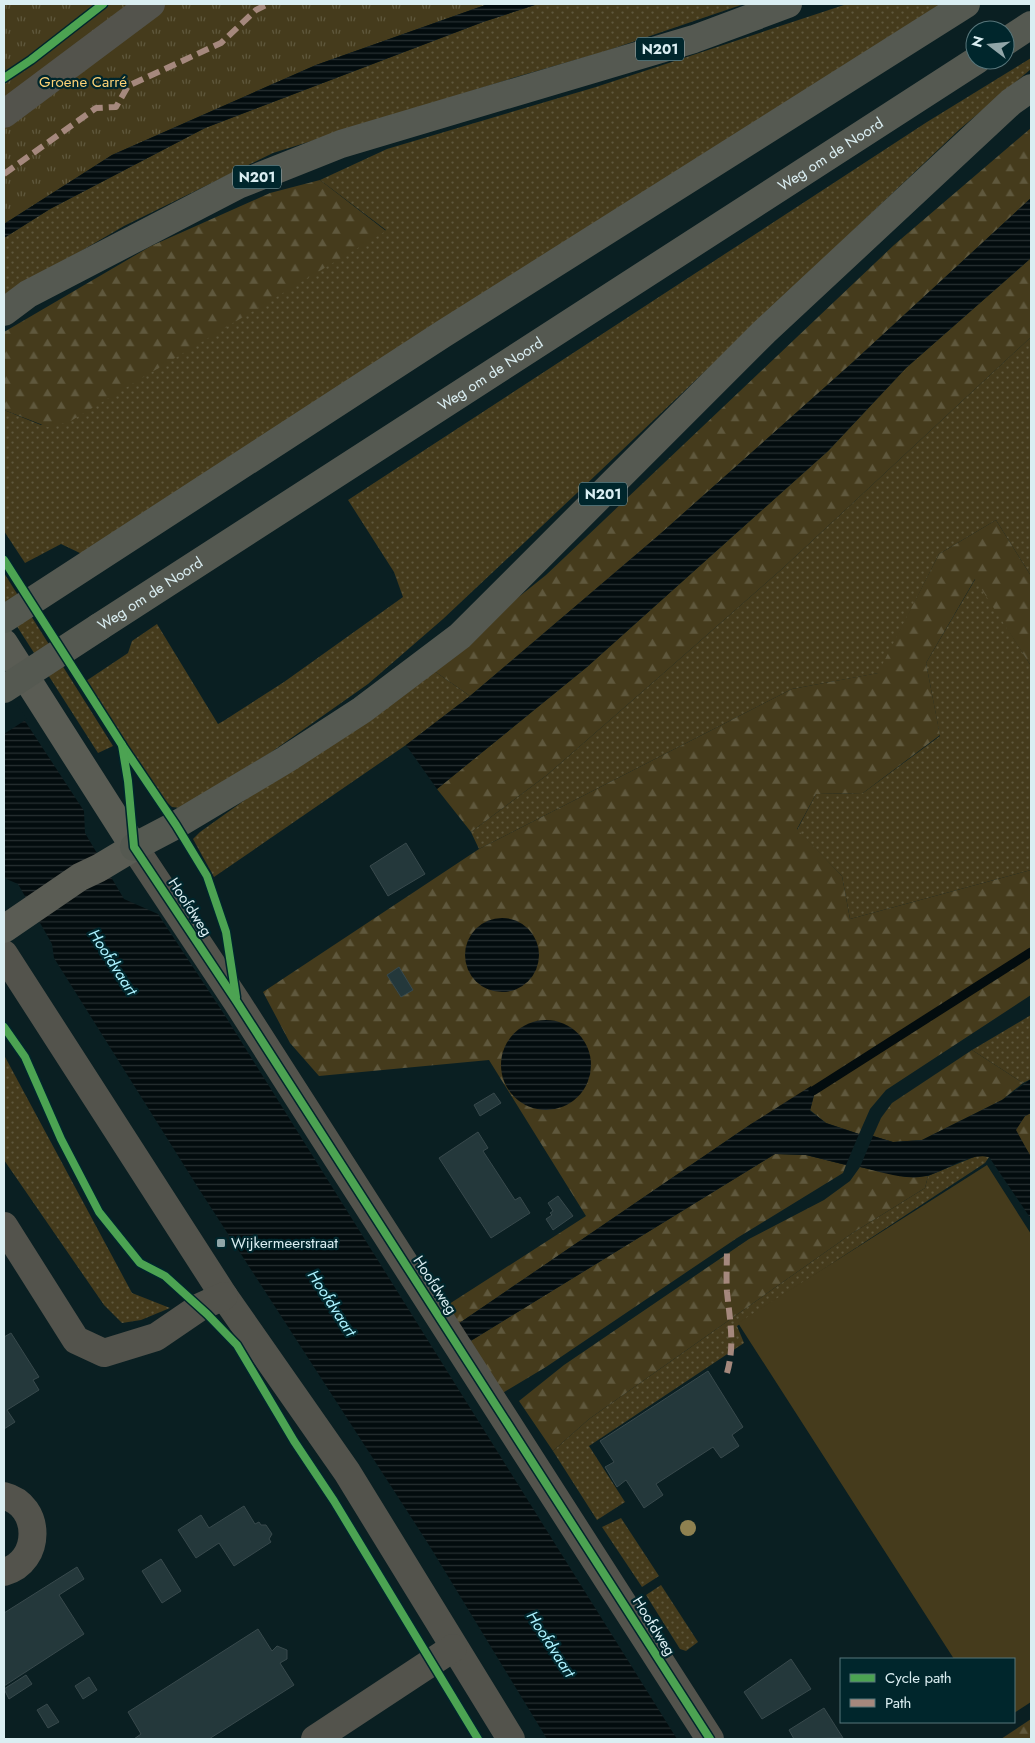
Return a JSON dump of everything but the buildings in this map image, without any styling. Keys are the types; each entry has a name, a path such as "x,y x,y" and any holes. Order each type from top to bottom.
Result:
{"highway":[{"name":"N201","path":"4,312 37,290 238,185 324,150 694,39 788,4"},
{"path":"4,619 443,334 966,4"},
{"path":"1015,35 1031,25"},
{"name":"Weg om de Noord","path":"4,689 965,68"},
{"name":"N201","path":"134,847 176,825 301,750 362,710 460,636 764,332 1011,102 1031,88"}],"main road":[{"name":"Hoofdweg","path":"4,643 134,847"},
{"path":"12,924 80,877 134,847"}],"street":[{"path":"4,114 151,4"},
{"name":"Hoofdweg","path":"134,847 247,1019 710,1739"},
{"path":"4,954 224,1296 347,1472 442,1655 511,1739"},
{"path":"4,1226 76,1340 104,1353 156,1336 200,1307 224,1296"},
{"path":"4,1496 18,1502 27,1512 32,1525 33,1538 29,1551 21,1562 4,1572"},
{"path":"315,1739 442,1655"}],"green space":[{"name":"Groene Carré","path":"4,4 488,4 316,65 112,155 4,224"},
{"path":"538,4 744,4 603,52 516,77 273,153 124,226 4,296 4,238 50,209 205,128 483,22"},
{"path":"847,4 941,4 82,554 61,544 25,563 4,531 4,410 41,425 386,230 320,180 387,149 596,87"},
{"path":"1031,58 1031,69 960,129 443,619 368,684 270,753 180,808 172,807 161,797 86,681 128,653 132,641 157,624 218,724 284,682 403,597 394,572 348,500 927,122 1012,70 1015,70 1015,68"},
{"path":"1031,128 1031,198 852,363 659,535 470,696 430,668 546,575 894,245"},
{"path":"320,180 386,231 69,422 48,427 4,410 4,332 151,246 270,193"},
{"path":"1031,258 1031,337 783,568 547,775 471,832 437,789 587,667 828,451 906,368"},
{"path":"1031,337 1031,576 996,520 939,554 879,673 792,689 479,849 471,832 547,775 783,568"},
{"path":"996,520 1031,576 1031,666 975,579 926,663 940,735 863,793 816,794 797,829 842,876 850,919 1031,870 1031,995 886,1090 870,1109 859,1134 826,1123 810,1110 814,1095 751,1124 458,1324 446,1306 586,1216 489,1060 319,1076 290,1043 263,992 479,849 792,689 878,673 939,554"},
{"path":"4,573 113,746 98,753 4,606"},
{"path":"976,578 1031,666 1031,870 850,919 842,876 797,830 816,794 863,793 940,736 926,663"},
{"path":"430,668 470,696 406,745 214,877 193,839 200,832"},
{"path":"1031,1015 1031,1079 1023,1083 972,1050"},
{"path":"972,1050 1023,1083 1002,1100 922,1140 893,1142 873,1136 881,1118 892,1103"},
{"path":"4,1055 132,1293 170,1308 141,1320 122,1323 104,1305 4,1160"},
{"path":"1031,1113 1031,1157 1015,1130 1025,1116"},
{"path":"775,1154 806,1155 846,1165 843,1173 737,1238 546,1367 501,1394 469,1342"},
{"path":"979,1155 989,1157 985,1163 737,1326 744,1343 589,1446 625,1502 597,1520 553,1451 589,1419 851,1234 925,1188 928,1176"},
{"path":"987,1165 1031,1234 1031,1702 1015,1712 1015,1658 953,1658 738,1323"},
{"path":"860,1167 906,1177 928,1176 925,1188 851,1234 589,1419 553,1451 519,1401 564,1365 749,1239 824,1200 850,1181"},
{"path":"621,1518 659,1576 642,1587 602,1527"},
{"path":"661,1585 698,1642 686,1651 680,1649 646,1595"},
{"path":"1031,1719 1031,1739 1001,1739"}],"water":[{"path":"488,4 538,4 483,22 205,128 50,209 4,238 4,224 112,155 316,65"},
{"path":"1031,198 1031,258 906,368 828,451 587,667 437,789 406,745 470,696 659,535 852,363"},
{"name":"Hoofdvaart","path":"4,689 84,811 85,833 124,899 158,914 224,1014 677,1739 547,1739 429,1545 197,1186 54,958 52,944 18,884 4,878"},
{"path":"502,918 516,921 528,929 536,941 539,955 536,969 528,981 516,989 502,992 488,989 476,981 468,969 465,955 468,941 476,929 488,921"},
{"path":"546,1020 563,1024 578,1033 587,1048 591,1065 587,1082 578,1097 563,1106 546,1110 529,1106 514,1097 505,1082 501,1065 505,1048 514,1033 529,1024"},
{"path":"1031,1079 1031,1113 1025,1116 1016,1130 1031,1157 1031,1219 989,1157 982,1156 967,1159 922,1177 895,1176 860,1167 873,1136 893,1142 922,1140 1002,1100"},
{"path":"811,1086 814,1095 810,1111 826,1123 859,1134 846,1165 806,1155 775,1154 469,1342 458,1324 751,1124"}],"pier":[{"path":"4,686 27,719 4,734"}],"waterway":[{"path":"813,1091 1031,952"}],"marked path":[{"path":"4,174 96,108 116,107 128,86 221,43 256,10 268,4"},
{"path":"727,1249 731,1353 727,1373"}],"cycle path":[{"path":"4,78 31,60 103,4"},
{"path":"4,560 207,876 226,932 236,997"},
{"path":"122,745 128,781 134,847 237,1002 710,1739"},
{"path":"4,1027 25,1057 61,1139 99,1212 140,1263 165,1276 207,1314 237,1345 478,1739"}],"place":[{"name":"Wijkermeerstraat","path":"221,1243"}]}
